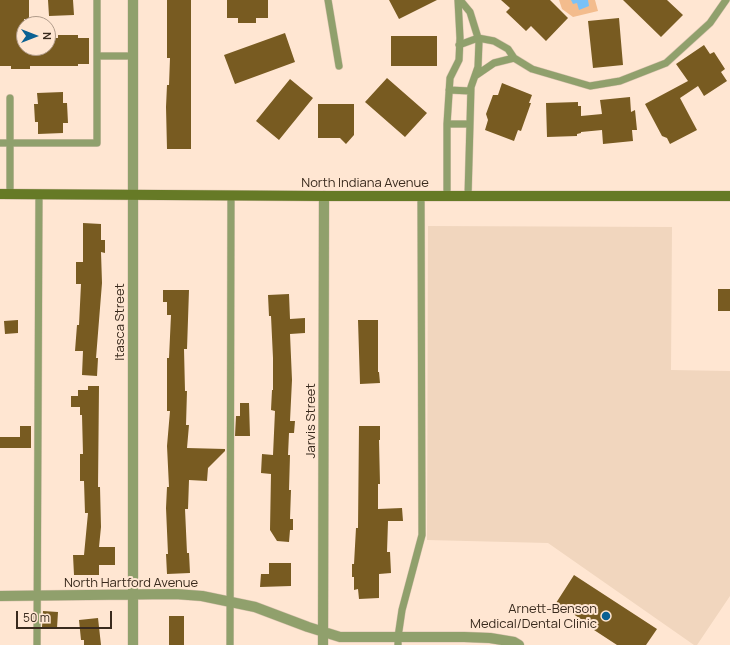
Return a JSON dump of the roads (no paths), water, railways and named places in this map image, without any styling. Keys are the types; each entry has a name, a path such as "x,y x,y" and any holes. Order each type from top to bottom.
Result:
{"main road":[{"name":"North Indiana Avenue","path":"5,194 231,196 730,196"}],"street":[{"name":"Itasca Street","path":"133,0 133,645"},
{"name":"Jarvis Street","path":"323,645 324,196"},
{"name":"North Hartford Avenue","path":"0,596 133,594 202,596 255,607 340,637 398,641 464,636 490,638 514,642 519,645"}],"lane":[{"path":"0,143 97,143 98,0"},
{"path":"328,0 339,66"},
{"path":"460,0 470,12 479,41 478,67 470,91 468,196"},
{"path":"447,196 447,124 449,90 450,78 459,60 460,0"},
{"path":"459,45 478,38 494,41 508,49 514,58 532,69 590,86 620,81 666,62 710,23 726,0"},
{"path":"97,56 133,56"},
{"path":"474,77 494,63 514,58"},
{"path":"449,90 470,91"},
{"path":"5,194 10,143 10,98"},
{"path":"447,124 470,124"},
{"path":"37,645 39,194"},
{"path":"230,645 231,196"},
{"path":"398,641 402,610 422,535 421,196"}],"water":[{"path":"571,0 588,0 589,6 579,10 577,3 573,4"}],"place":[{"name":"Arnett-Benson Medical/Dental Clinic","path":"606,616"}]}
